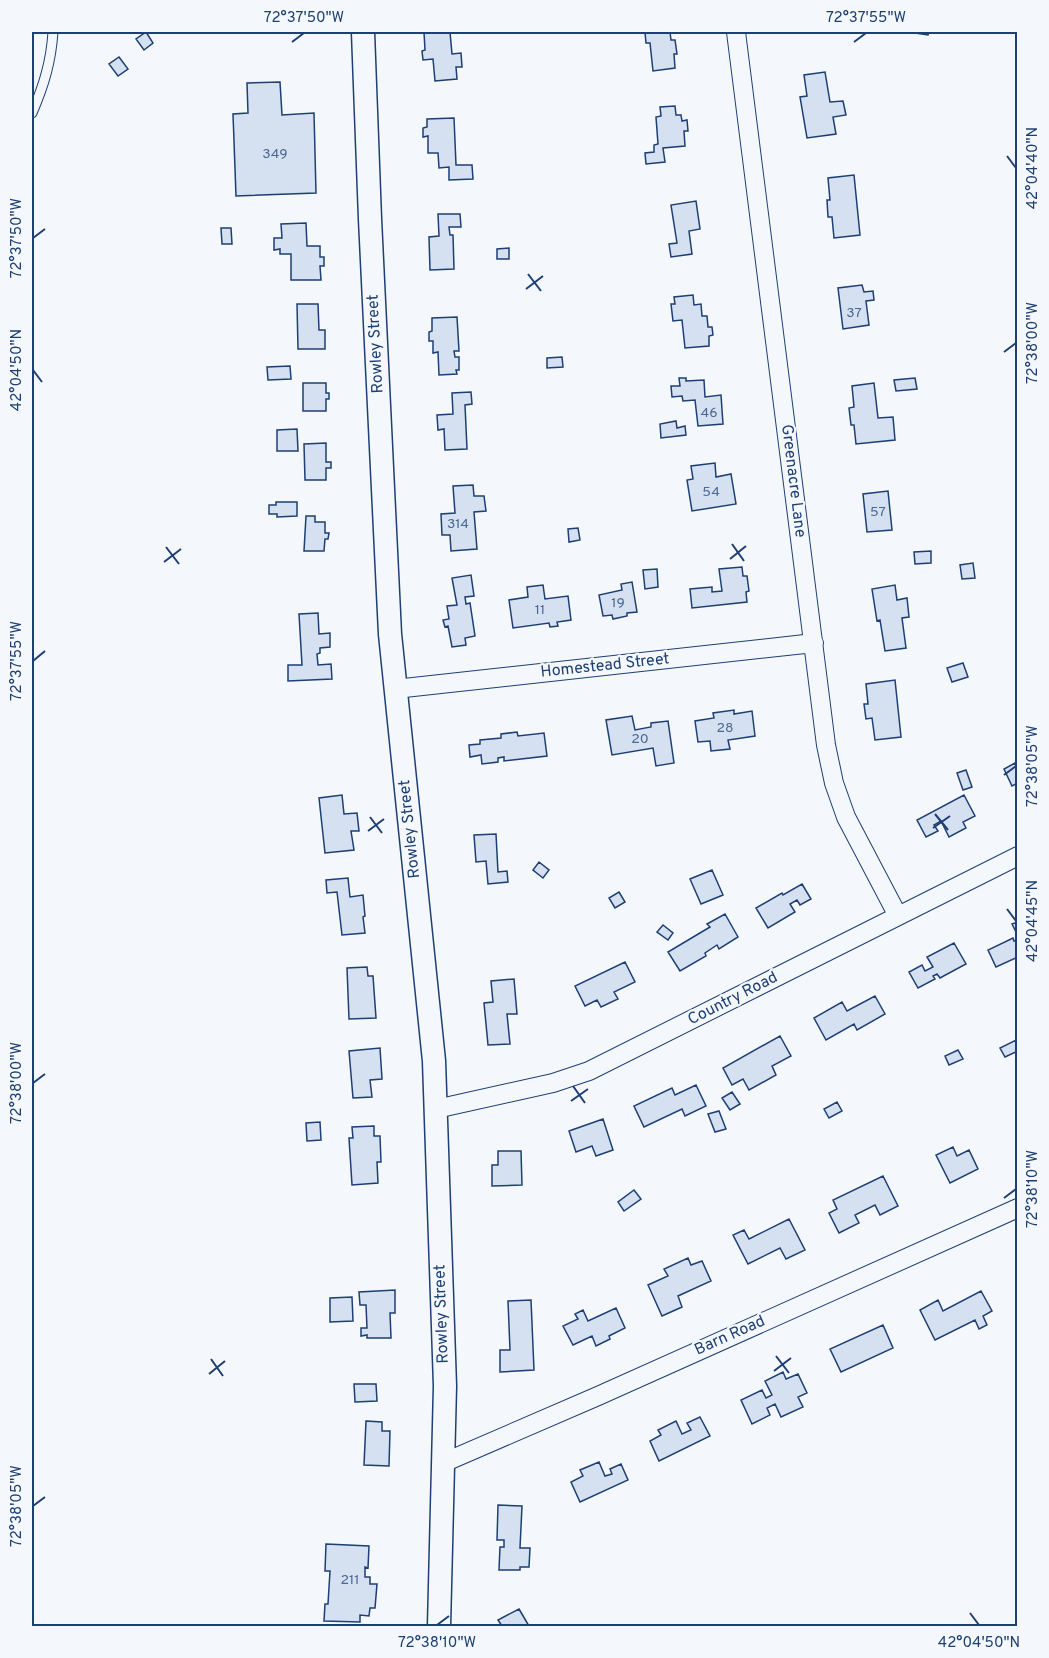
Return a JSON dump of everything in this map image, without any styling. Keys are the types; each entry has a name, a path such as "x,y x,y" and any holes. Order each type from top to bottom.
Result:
{"street":[{"name":"Rowley Street","path":"363,32 389,622 434,1061 445,1386 439,1626"},
{"name":"Greenacre Lane","path":"736,32 826,745 839,801 898,916"},
{"name":"Homestead Street","path":"395,689 814,644"},
{"name":"Country Road","path":"436,1109 553,1083 589,1071 1017,856"},
{"name":"Barn Road","path":"442,1463 598,1396 1017,1208"}],"lane":[{"path":"32,113 44,83 51,55 53,32"}],"building":[{"path":"146,32 153,43 144,50 136,39"},
{"path":"424,32 450,32 452,54 461,53 462,67 456,67 457,79 435,81 433,59 423,60"},
{"path":"645,32 670,32 671,40 675,40 677,54 674,54 675,68 653,71 650,43 646,43"},
{"path":"908,32 929,32 928,35"},
{"path":"119,57 128,69 118,76 109,64"},
{"path":"825,72 830,102 843,101 846,115 833,117 836,134 807,138 800,97 807,96 804,75"},
{"path":"280,82 282,115 314,113 316,193 236,196 233,114 248,113 247,83"},
{"path":"675,106 676,115 681,115 682,121 687,120 688,131 684,131 685,146 663,148 665,162 646,164 645,153 654,152 654,145 658,144 656,117 661,116 660,107"},
{"path":"454,118 456,165 472,165 473,179 449,180 449,167 439,168 438,153 428,153 428,136 423,137 423,128 427,127 427,119"},
{"path":"854,175 860,235 834,238 832,217 828,217 827,200 830,200 828,178"},
{"path":"696,201 700,229 689,231 692,254 671,257 669,244 677,243 671,205"},
{"path":"438,214 460,214 461,227 449,227 450,235 453,235 454,269 430,270 429,237 439,236"},
{"path":"306,223 307,246 320,246 320,257 324,257 324,266 320,266 321,280 291,280 291,254 280,254 280,249 274,250 274,238 282,238 281,224"},
{"path":"221,228 231,228 232,244 222,244"},
{"path":"509,248 509,259 497,259 497,249"},
{"path":"862,285 864,292 873,291 874,300 866,301 869,325 843,329 838,288"},
{"path":"693,295 694,305 701,304 702,316 707,316 708,327 712,327 713,335 709,336 709,346 685,348 682,320 673,321 671,304 675,304 674,297"},
{"path":"297,304 318,304 319,330 325,330 325,349 298,349"},
{"path":"457,317 459,351 454,351 455,357 459,357 459,370 456,370 457,374 439,375 438,352 433,353 433,341 429,341 432,318"},
{"path":"562,357 563,367 547,368 547,358"},
{"path":"290,366 291,379 268,380 267,367"},
{"path":"679,378 686,378 686,381 704,380 705,397 721,395 723,424 698,426 695,400 683,401 682,396 672,397 671,386 680,386"},
{"path":"915,378 917,389 896,391 894,380"},
{"path":"303,383 326,383 326,393 329,393 329,399 326,399 326,411 303,411"},
{"path":"874,383 878,418 893,417 895,440 856,444 849,408 854,407 852,386"},
{"path":"471,392 472,404 465,405 467,449 445,450 444,429 438,430 437,415 453,414 452,393"},
{"path":"676,421 677,428 685,426 686,435 661,438 660,424"},
{"path":"297,429 298,451 277,451 277,430"},
{"path":"326,443 326,462 331,462 331,468 326,468 326,480 305,480 304,444"},
{"path":"715,463 716,477 731,474 736,504 692,511 687,480 693,479 691,466"},
{"path":"473,485 474,496 484,496 486,511 474,512 477,549 451,551 450,535 442,535 441,514 455,513 453,486"},
{"path":"888,491 892,530 867,532 863,494"},
{"path":"276,502 297,502 297,516 277,517 277,514 269,514 269,505 276,505"},
{"path":"306,516 315,516 315,522 325,522 325,533 329,533 328,539 325,539 324,551 304,551"},
{"path":"578,528 580,540 569,542 568,529"},
{"path":"931,551 931,563 915,564 914,552"},
{"path":"973,563 975,578 962,579 960,565"},
{"path":"742,567 743,576 747,576 749,591 746,592 747,602 692,608 690,589 712,587 712,592 722,591 719,569"},
{"path":"657,569 658,587 645,589 643,570"},
{"path":"471,575 474,596 465,597 466,604 470,603 475,636 465,638 466,645 452,647 448,626 445,627 443,620 449,619 447,606 457,605 452,578"},
{"path":"632,582 637,612 627,613 627,616 613,619 612,615 603,616 599,595 622,590 621,584"},
{"path":"543,585 545,599 568,596 571,620 557,622 558,626 550,627 549,623 513,628 509,600 528,597 527,587"},
{"path":"895,585 897,600 907,598 909,617 902,618 906,648 885,651 872,589"},
{"path":"318,613 319,634 330,633 330,647 320,648 320,653 317,654 318,665 331,664 332,679 288,681 288,665 302,665 299,614"},
{"path":"963,663 968,677 952,682 947,668"},
{"path":"895,680 901,737 875,740 872,718 866,719 864,704 868,704 866,684"},
{"path":"734,710 734,714 752,711 755,736 728,740 730,749 711,751 710,741 698,742 695,721 714,718 713,713"},
{"path":"632,716 635,730 651,727 651,723 668,721 674,763 656,766 653,748 612,755 606,720"},
{"path":"517,732 518,736 544,733 547,756 504,761 504,757 498,758 498,762 482,764 481,755 470,757 469,745 480,744 480,740 501,738 501,734"},
{"path":"1015,763 1018,767 1018,783 1012,786 1004,769"},
{"path":"966,770 972,787 963,790 957,773"},
{"path":"342,795 344,814 357,813 359,831 351,831 354,850 325,853 319,798"},
{"path":"964,795 975,816 963,822 966,828 949,837 941,821 934,825 938,831 926,837 917,820"},
{"path":"496,834 498,872 507,871 508,882 488,884 486,861 476,862 474,835"},
{"path":"539,862 549,870 543,878 533,870"},
{"path":"712,870 723,895 701,904 690,879"},
{"path":"348,878 350,897 363,895 365,933 342,935 337,892 327,893 326,880"},
{"path":"802,884 811,899 800,905 797,900 790,904 795,912 768,928 756,908"},
{"path":"619,892 625,902 615,908 609,898"},
{"path":"725,914 738,937 719,949 717,945 705,953 706,956 680,971 668,952 710,927 707,924"},
{"path":"1018,922 1018,936 1012,924"},
{"path":"663,925 673,933 668,940 657,932"},
{"path":"1013,938 1014,941 1018,940 1018,953 1016,953 1018,957 996,967 988,950"},
{"path":"954,943 966,964 940,978 937,974 933,976 935,979 918,988 909,972 922,965 925,971 933,967 927,957"},
{"path":"625,962 635,982 614,992 618,999 601,1007 597,1000 585,1006 575,986"},
{"path":"367,967 368,976 373,976 376,1018 349,1019 347,968"},
{"path":"514,979 517,1014 507,1014 510,1044 488,1045 484,1003 493,1002 491,981"},
{"path":"875,996 885,1014 857,1030 854,1024 826,1040 814,1018 842,1002 847,1011"},
{"path":"780,1036 791,1056 772,1066 776,1075 749,1090 743,1079 732,1085 723,1068"},
{"path":"1016,1040 1018,1051 1005,1057 1000,1048"},
{"path":"380,1048 382,1079 370,1080 372,1097 353,1098 349,1051"},
{"path":"958,1050 963,1059 949,1065 945,1056"},
{"path":"696,1085 706,1106 685,1116 682,1109 644,1127 634,1106 672,1088 675,1095"},
{"path":"732,1092 740,1104 730,1110 722,1098"},
{"path":"837,1102 842,1111 829,1118 824,1109"},
{"path":"719,1111 726,1129 715,1132 708,1114"},
{"path":"603,1119 613,1150 596,1156 592,1146 576,1152 569,1131"},
{"path":"320,1122 321,1140 307,1141 306,1123"},
{"path":"374,1126 374,1136 380,1136 381,1162 377,1162 378,1183 352,1185 349,1138 353,1138 352,1127"},
{"path":"953,1147 957,1156 969,1150 978,1169 950,1183 936,1155"},
{"path":"498,1151 521,1151 522,1185 492,1186 492,1165 498,1165"},
{"path":"883,1176 898,1206 880,1215 875,1205 855,1215 859,1223 839,1233 829,1213 837,1209 833,1200"},
{"path":"634,1190 641,1199 624,1211 618,1202"},
{"path":"789,1219 805,1250 786,1259 780,1248 748,1264 733,1235 744,1230 749,1239"},
{"path":"688,1258 691,1265 702,1261 711,1281 678,1296 682,1307 662,1316 648,1285 668,1276 664,1269"},
{"path":"395,1290 395,1313 390,1313 391,1338 361,1336 361,1328 367,1328 366,1305 360,1305 359,1292"},
{"path":"981,1291 992,1311 983,1316 987,1325 979,1329 975,1320 935,1340 920,1310 938,1300 943,1311"},
{"path":"352,1297 353,1321 330,1322 330,1298"},
{"path":"531,1300 534,1370 500,1372 500,1350 510,1350 508,1301"},
{"path":"616,1308 625,1328 596,1346 592,1336 573,1345 563,1326 578,1319 575,1314 583,1310 588,1321"},
{"path":"883,1325 893,1348 841,1372 830,1349"},
{"path":"783,1372 786,1379 798,1374 807,1393 798,1397 803,1407 781,1417 775,1404 767,1408 770,1415 752,1424 741,1400 762,1390 766,1398 772,1395 765,1381"},
{"path":"354,1384 376,1384 377,1401 355,1402"},
{"path":"700,1417 710,1436 659,1461 650,1441 661,1435 658,1430 676,1421 682,1434 691,1430 687,1423"},
{"path":"366,1421 382,1422 382,1431 390,1431 389,1466 364,1465"},
{"path":"599,1462 605,1476 612,1474 610,1469 621,1464 628,1480 580,1502 571,1482 583,1476 580,1470"},
{"path":"498,1505 522,1506 520,1548 530,1548 529,1567 520,1567 520,1570 499,1570 500,1547 504,1547 504,1540 497,1540"},
{"path":"326,1544 369,1546 368,1568 365,1567 365,1577 370,1577 370,1584 377,1584 375,1608 370,1608 369,1616 360,1615 360,1622 324,1621 325,1604 328,1604 330,1571 325,1571"},
{"path":"519,1609 529,1626 502,1626 498,1620"}]}
